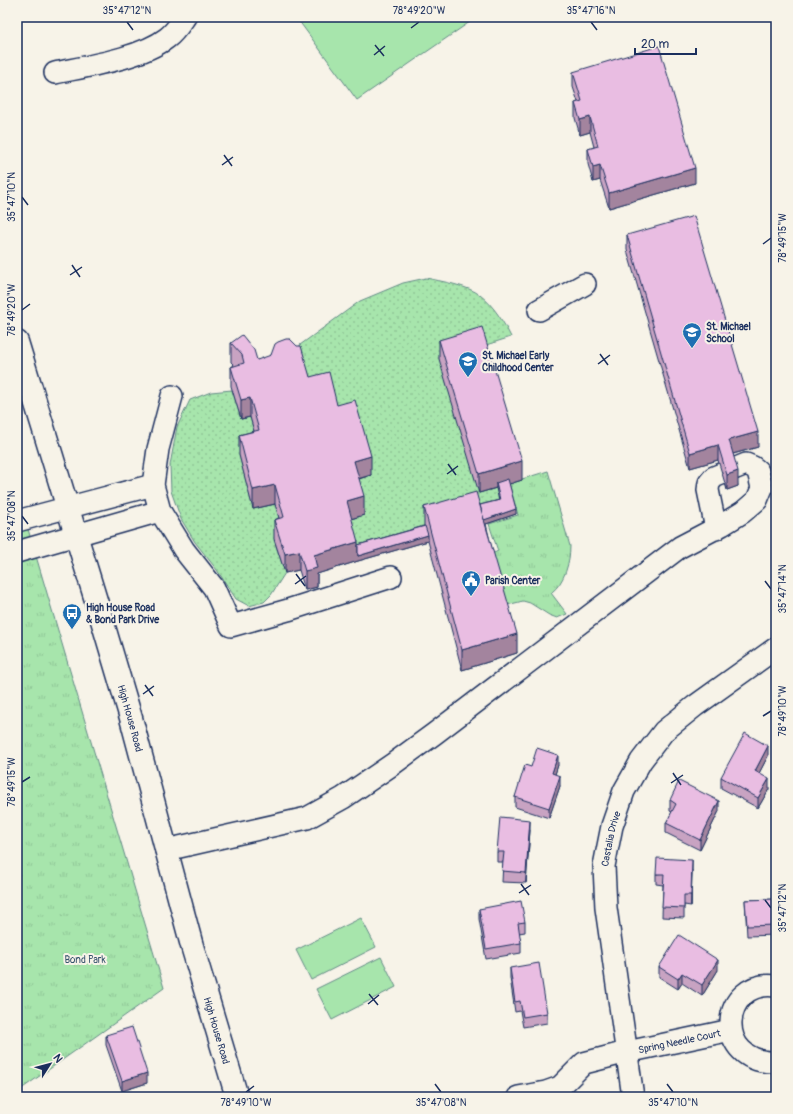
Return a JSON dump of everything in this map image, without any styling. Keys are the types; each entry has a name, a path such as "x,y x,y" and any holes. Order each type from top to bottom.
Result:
{"main road":[{"name":"High House Road","path":"17,342 131,718 192,946 237,1097"}],"street":[{"path":"55,73 146,51 168,38 185,17"},
{"path":"539,310 585,284"},
{"path":"172,396 158,449 153,485 160,511 184,550 214,588 230,626 288,610 391,577"},
{"path":"17,521 68,509 153,485"},
{"path":"17,552 160,511"},
{"path":"166,850 307,818 343,798 434,734 680,547 716,529"},
{"name":"Castalia Drive","path":"633,1097 606,908 604,866 612,826 624,791 641,761 664,731 695,706 776,648"},
{"name":"Spring Needle Court","path":"776,986 768,985 755,988 744,994 736,1004 731,1017 731,1030 735,1042 742,1052 753,1060 765,1063 776,1062"},
{"name":"Spring Needle Court","path":"518,1097 546,1092 560,1087 584,1063 627,1052 731,1030"}],"green space":[{"path":"296,17 477,17 357,100"},
{"path":"426,278 462,286 480,295 498,314 511,337 483,346 478,493 496,488 500,505 355,551 347,520 354,480 371,475 310,396 301,365 300,345 360,301 403,283"},
{"path":"232,390 241,419 250,417 259,449 239,455 253,508 275,504 284,536 274,540 285,573 271,595 264,602 249,606 236,599 217,570 195,542 181,519 171,491 170,465 177,427 190,400 211,392"},
{"path":"548,471 570,546 566,571 560,583 551,593 567,614 557,618 549,615 530,603 523,601 507,605 492,554 498,551 489,524 518,515 509,483"},
{"name":"Bond Park","path":"17,492 164,988 17,1092"},
{"path":"361,918 376,947 311,980 296,950"},
{"path":"381,957 396,987 332,1020 316,989"}],"building":[{"path":"659,46 695,168 609,193 600,165 593,167 588,149 598,146 590,117 580,120 575,103 582,101 573,72"},
{"name":"St. Michael School","path":"694,216 758,432 729,440 738,471 727,475 718,445 690,453 627,235"},
{"path":"482,327 522,461 479,474 439,340"},
{"path":"242,335 254,350 257,360 271,355 275,344 278,342 290,339 297,346 301,346 310,377 329,372 337,405 355,400 371,456 354,461 364,496 347,501 358,542 314,555 317,568 305,571 299,551 285,554 274,520 284,517 275,485 253,490 239,435 259,430 250,398 241,400 231,367 244,363 242,355 231,343"},
{"path":"508,479 516,509 484,520 480,505 500,500 496,483"},
{"name":"Parish Center","path":"476,492 517,634 462,650 424,507"},
{"path":"425,526 428,535 358,556 358,545"},
{"path":"745,733 768,746 755,771 769,779 758,798 721,777"},
{"path":"537,748 558,755 552,773 560,776 549,808 515,797 525,765 531,767"},
{"path":"679,781 719,801 700,840 666,823 676,804 670,800"},
{"path":"500,817 530,820 526,873 502,871 504,852 497,852"},
{"path":"657,858 692,860 691,895 684,895 684,908 662,907 664,874 656,874"},
{"path":"776,899 776,925 747,926 745,900"},
{"path":"521,901 525,922 518,923 521,943 486,949 479,909"},
{"path":"679,935 718,960 702,985 682,973 678,979 659,967"},
{"path":"539,963 547,1013 523,1017 520,1001 515,1002 510,968"},
{"path":"132,1027 147,1073 122,1081 106,1035"},
{"path":"718,1095 751,1097 718,1097"}],"place":[{"name":"St. Michael School","path":"692,349"},
{"name":"St. Michael Early Childhood Center","path":"468,378"},
{"name":"Parish Center","path":"471,597"},
{"name":"High House Road & Bond Park Drive","path":"72,630"}]}
